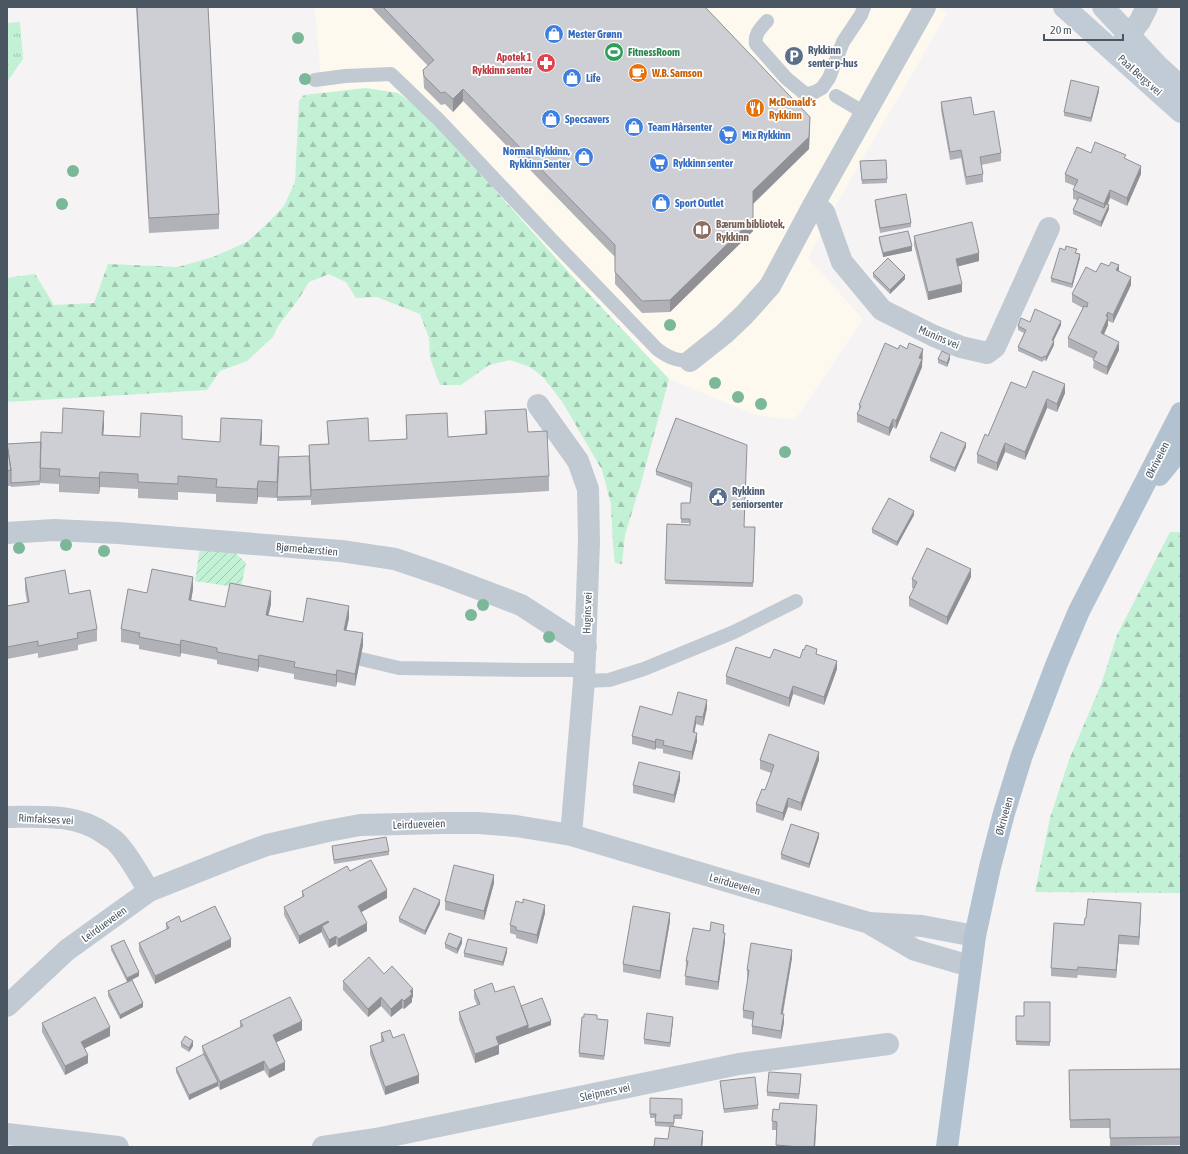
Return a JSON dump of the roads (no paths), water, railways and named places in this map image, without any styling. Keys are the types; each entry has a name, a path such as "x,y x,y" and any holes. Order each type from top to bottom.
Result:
{"main road":[{"name":"Økriveien","path":"947,1147 975,936 990,866 1004,813 1022,755 1078,611 1181,413"},
{"name":"Økriveien","path":"1133,506 1181,448"}],"street":[{"path":"690,361 724,334 744,315 770,286 814,204 925,7"},
{"name":"Paal Bergs vei","path":"1064,7 1181,112"},
{"name":"Paal Bergs vei","path":"1103,7 1157,65 1181,87"},
{"path":"1116,53 1140,21 1147,7"},
{"name":"Munins vei","path":"814,204 824,212 842,262 882,310 934,336 961,347 987,353 995,347 1049,228"},
{"name":"Hugins vei","path":"538,405 578,461 588,489 590,541 586,647 571,835"},
{"name":"Bjørnebærstien","path":"7,533 54,530 118,533 341,551 395,559 521,605 586,647"},
{"name":"Rimfakses vei","path":"7,817 46,817 76,820 94,826 116,842 130,860 149,892"},
{"name":"Leirdueveien","path":"7,1006 67,950 149,892 267,845 360,825 443,822 478,823 516,826 571,835 869,923 922,926 975,936"},
{"name":"Leirdueveien","path":"869,923 915,950 970,966"},
{"name":"Sleipners vei","path":"323,1147 376,1139 739,1064 888,1044"},
{"path":"7,1134 118,1147"}],"lane":[{"path":"767,22 758,31 755,38 756,44 786,78 804,93 808,94 822,88 829,78 843,42 861,15 864,7"},
{"path":"315,80 345,76 390,74 439,120 657,349 666,356 677,361 690,361"},
{"path":"836,96 865,113"},
{"path":"361,659 399,668 530,670 609,680 644,669 734,632 796,601"}],"place":[{"name":"Mester Grønn","path":"554,34"},
{"name":"FitnessRoom","path":"614,52"},
{"name":"Rykkinn senter p-hus","path":"794,56"},
{"name":"Apotek 1 Rykkinn senter","path":"546,63"},
{"name":"W.B. Samson","path":"638,73"},
{"name":"Life","path":"572,78"},
{"name":"McDonald's Rykkinn","path":"755,108"},
{"name":"Specsavers","path":"551,119"},
{"name":"Team Hårsenter","path":"634,127"},
{"name":"Mix Rykkinn","path":"728,135"},
{"name":"Normal Rykkinn, Rykkinn Senter","path":"584,157"},
{"name":"Rykkinn senter","path":"659,163"},
{"name":"Sport Outlet","path":"661,203"},
{"name":"Bærum bibliotek, Rykkinn","path":"702,230"},
{"name":"Rykkinn seniorsenter","path":"718,497"}]}
